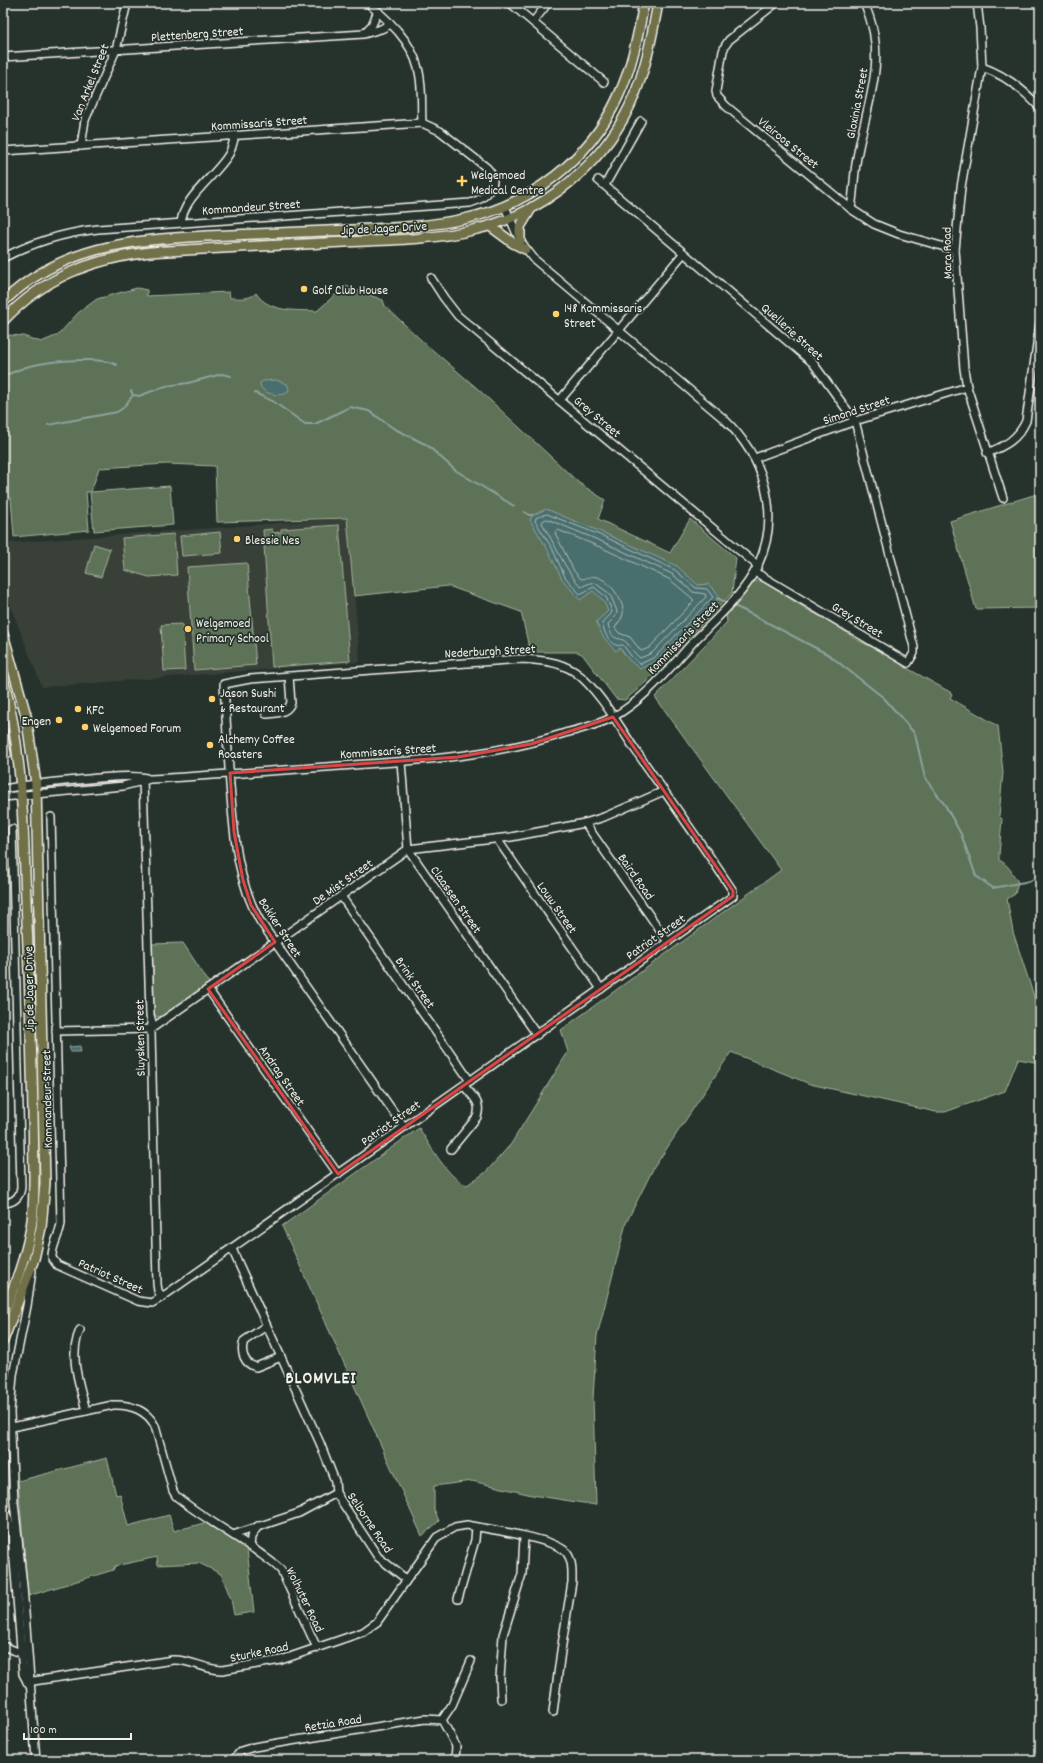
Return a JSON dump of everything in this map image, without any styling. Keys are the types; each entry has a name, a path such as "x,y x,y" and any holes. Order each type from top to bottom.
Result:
{"main road":[{"name":"Jip de Jager Drive","path":"3,302 27,282 61,261 87,251 112,245 157,239 436,224 469,218 505,207 535,191 557,175 585,148 602,125 618,99 624,84 637,43 644,3"},
{"name":"Jip de Jager Drive","path":"5,315 35,292 63,275 91,263 129,254 193,249 408,239 454,234 490,226 510,218 548,198 581,173 610,140 623,119 641,76 648,55 658,3"},
{"path":"520,241 520,227 532,207"},
{"path":"490,226 513,243 525,249"},
{"name":"Jip de Jager Drive","path":"3,634 14,666 26,715 36,784 45,1183 41,1228 34,1259 3,1341"},
{"name":"Jip de Jager Drive","path":"3,678 11,706 18,745 22,796 34,1128 33,1210 27,1245 3,1315"}],"street":[{"name":"Van Arkel Street","path":"81,146 85,120 116,50 127,3"},
{"path":"368,3 378,11 405,39 417,63 420,79 422,123"},
{"path":"510,3 604,82"},
{"path":"533,22 548,3"},
{"name":"Vleiroos Street","path":"776,3 766,6 725,46 716,85 717,96 726,106 851,209 883,228 955,250"},
{"name":"Gloxinia Street","path":"851,209 858,153 875,75 874,36 864,3"},
{"name":"Mara Road","path":"977,3 982,67 961,187 955,250 964,370 967,387 987,453 1003,498"},
{"path":"364,34 372,25 378,11"},
{"name":"Plettenberg Street","path":"3,57 364,34 376,31 391,24"},
{"path":"982,67 1000,74 1019,88 1040,108"},
{"path":"605,185 641,120"},
{"name":"Kommissaris Street","path":"3,151 422,123 440,131 487,168 493,181"},
{"path":"181,223 185,208 226,159 235,136"},
{"name":"Quellerie Street","path":"598,180 683,254 813,363 855,421 914,647 914,653 908,663"},
{"name":"Kommandeur Street","path":"3,258 52,237 76,232 181,223 462,204 484,198 490,192 493,181"},
{"name":"Kommissaris Street","path":"3,797 123,786 146,780 458,757 531,744 613,717 634,703 747,585 764,551 768,532 769,510 766,491 755,458 741,437 724,419 535,260 520,241 505,207"},
{"path":"560,400 683,254"},
{"name":"Grey Street","path":"431,278 458,316 560,400 756,569 908,663"},
{"path":"987,453 1011,442 1023,430 1026,421 1040,323"},
{"name":"Simond Street","path":"755,458 855,421 967,387"},
{"name":"Nederburgh Street","path":"224,684 250,679 520,658 557,663 574,671 582,677 613,717 729,884 733,891 733,896"},
{"path":"266,714 283,712 289,707 291,703 288,676"},
{"name":"Bakker Street","path":"224,684 234,832 243,880 251,905 275,942 404,1127"},
{"path":"3,731 7,754"},
{"path":"401,762 408,849"},
{"name":"Kommissaris Street","path":"3,789 21,785 122,777 146,780"},
{"name":"Sluysken Street","path":"146,780 157,1284 158,1291 162,1298"},
{"name":"De Mist Street","path":"151,1029 408,849 497,839 585,823 604,817 664,792"},
{"name":"Kommandeur Street","path":"51,817 61,1223 53,1248 52,1258"},
{"name":"Baird Road","path":"585,823 668,942"},
{"name":"Kommandeur Street","path":"3,1203 11,1202 17,1198 21,1187 12,828"},
{"name":"Louw Street","path":"497,839 601,989"},
{"name":"Claassen Street","path":"408,849 537,1035"},
{"name":"Brink Street","path":"341,896 470,1081"},
{"name":"Patriot Street","path":"52,1258 57,1265 142,1302 152,1303 162,1298 733,896"},
{"name":"Andrag Street","path":"208,989 338,1174"},
{"path":"56,1031 151,1029"},
{"path":"451,1149 477,1117 479,1112 478,1103 464,1086"},
{"path":"232,1249 320,1443 335,1481 336,1493 299,1513 233,1535"},
{"path":"34,1259 11,1394 7,1429 11,1449 16,1553 25,1651 23,1674 29,1683 36,1760"},
{"path":"266,1326 244,1341 244,1358 247,1363 256,1366 281,1357"},
{"path":"80,1330 74,1356 86,1411"},
{"name":"Wolhuter Road","path":"7,1429 113,1405 125,1405 136,1408 146,1414 153,1422 157,1430 173,1491 176,1496 276,1565 281,1570 317,1648"},
{"path":"3,1441 11,1449"},
{"name":"Selborne Road","path":"336,1493 378,1557 406,1579"},
{"path":"3,1508 10,1525 16,1553"},
{"name":"Sturke Road","path":"29,1683 173,1660 183,1661 210,1669 222,1670 281,1660 317,1648 370,1628 377,1622 437,1537 446,1531 461,1525 476,1527"},
{"path":"250,1547 251,1537 258,1526"},
{"path":"458,1600 475,1540 476,1527 548,1542 562,1548 568,1555 572,1571 571,1592 560,1651 553,1712"},
{"path":"501,1699 500,1678 503,1635 505,1624 520,1584 524,1537"},
{"path":"3,1552 16,1553"},
{"path":"3,1646 18,1652 25,1651"},
{"path":"455,1760 456,1746 442,1720 452,1705 471,1661"},
{"name":"Retzia Road","path":"233,1760 241,1751 254,1747 425,1720 442,1720"}],"highlighted area":[{"path":"613,717 733,891 733,896 338,1174 208,989 275,942 251,905 243,880 234,832 230,773 458,757 531,744"}],"shaded area":[{"name":"Welgemoed Primary School","path":"348,518 360,662 42,687 3,587 3,545 9,543"}],"green space":[{"path":"345,286 383,300 385,306 421,340 478,389 579,483 605,500 598,519 670,553 690,519 736,558 732,593 645,683 625,700 616,699 582,654 577,652 530,652 521,612 448,586 354,596 347,518 217,522 215,466 167,464 99,468 91,492 170,486 173,525 94,531 90,492 86,492 89,530 14,537 11,498 3,499 3,343 9,335 23,336 41,342 58,335 78,313 97,299 137,288 147,290 147,296 229,292 230,298 247,298 256,293 261,299 275,307 292,310 317,311"},
{"path":"1040,493 1040,608 976,609 950,521"},
{"path":"339,525 350,661 272,667 263,530 272,529 273,533 281,532 281,529"},
{"path":"220,532 222,553 182,556 180,536"},
{"path":"174,534 177,575 149,577 125,570 122,538"},
{"path":"94,544 110,549 101,577 86,573"},
{"path":"247,563 256,665 194,670 187,567"},
{"path":"756,581 762,581 773,587 806,609 833,623 857,640 885,653 905,667 950,692 952,694 950,698 998,726 1003,772 999,816 1002,819 999,860 1008,867 1018,882 1015,894 1007,899 1013,932 1040,1015 1040,1063 1018,1059 1005,1091 945,1112 936,1112 810,1084 731,1052 653,1169 626,1223 597,1336 593,1398 596,1505 532,1495 472,1481 434,1486 434,1509 439,1521 422,1536 282,1226 419,1128 446,1169 460,1182 467,1185 486,1172 511,1144 568,1052 561,1030 781,870 655,697 727,622 726,614 741,599 751,584"},
{"path":"182,624 185,670 164,671 161,625"},
{"path":"183,943 210,984 163,1017 157,1017 153,1012 152,944"},
{"path":"107,1458 116,1495 120,1494 128,1526 169,1515 174,1531 208,1522 247,1549 254,1612 234,1615 231,1599 221,1574 199,1563 158,1565 157,1557 115,1566 113,1570 28,1596 18,1481"}],"water":[{"path":"276,380 287,384 289,389 287,393 279,395 270,394 261,387 260,383 263,381"},
{"path":"546,509 677,566 698,585 708,584 720,596 657,660 640,669 629,660 620,648 616,651 612,648 600,630 596,622 608,611 603,600 593,591 580,600 562,579 548,550 530,520 533,515"},
{"path":"80,1046 81,1052 71,1052 69,1047"}],"waterway":[{"path":"3,376 23,368 49,362 87,360 109,362 117,365"},
{"path":"131,391 133,395 139,396 166,386 188,383 222,374 231,376"},
{"path":"255,393 274,402 305,424 315,424 350,407 369,411 393,428 427,445 455,470 514,506"},
{"path":"48,425 117,412 123,408 133,395"},
{"path":"524,512 529,515 533,515"},
{"path":"717,598 829,655 884,698 915,734 925,778 945,805 961,834 976,876 993,888 1030,881 1040,876"}],"place":[{"name":"Welgemoed Medical Centre","path":"462,181"},
{"name":"Golf Club House","path":"304,289"},
{"name":"148 Kommissaris Street","path":"556,314"},
{"name":"Blessie Nes","path":"237,539"},
{"name":"Welgemoed Primary School","path":"188,629"},
{"name":"Jason Sushi & Restaurant","path":"212,699"},
{"name":"KFC","path":"78,709"},
{"name":"Engen","path":"59,720"},
{"name":"Welgemoed Forum","path":"85,727"},
{"name":"Alchemy Coffee Roasters","path":"210,745"}],"district":[{"name":"BLOMVLEI","path":"321,1377"}]}
